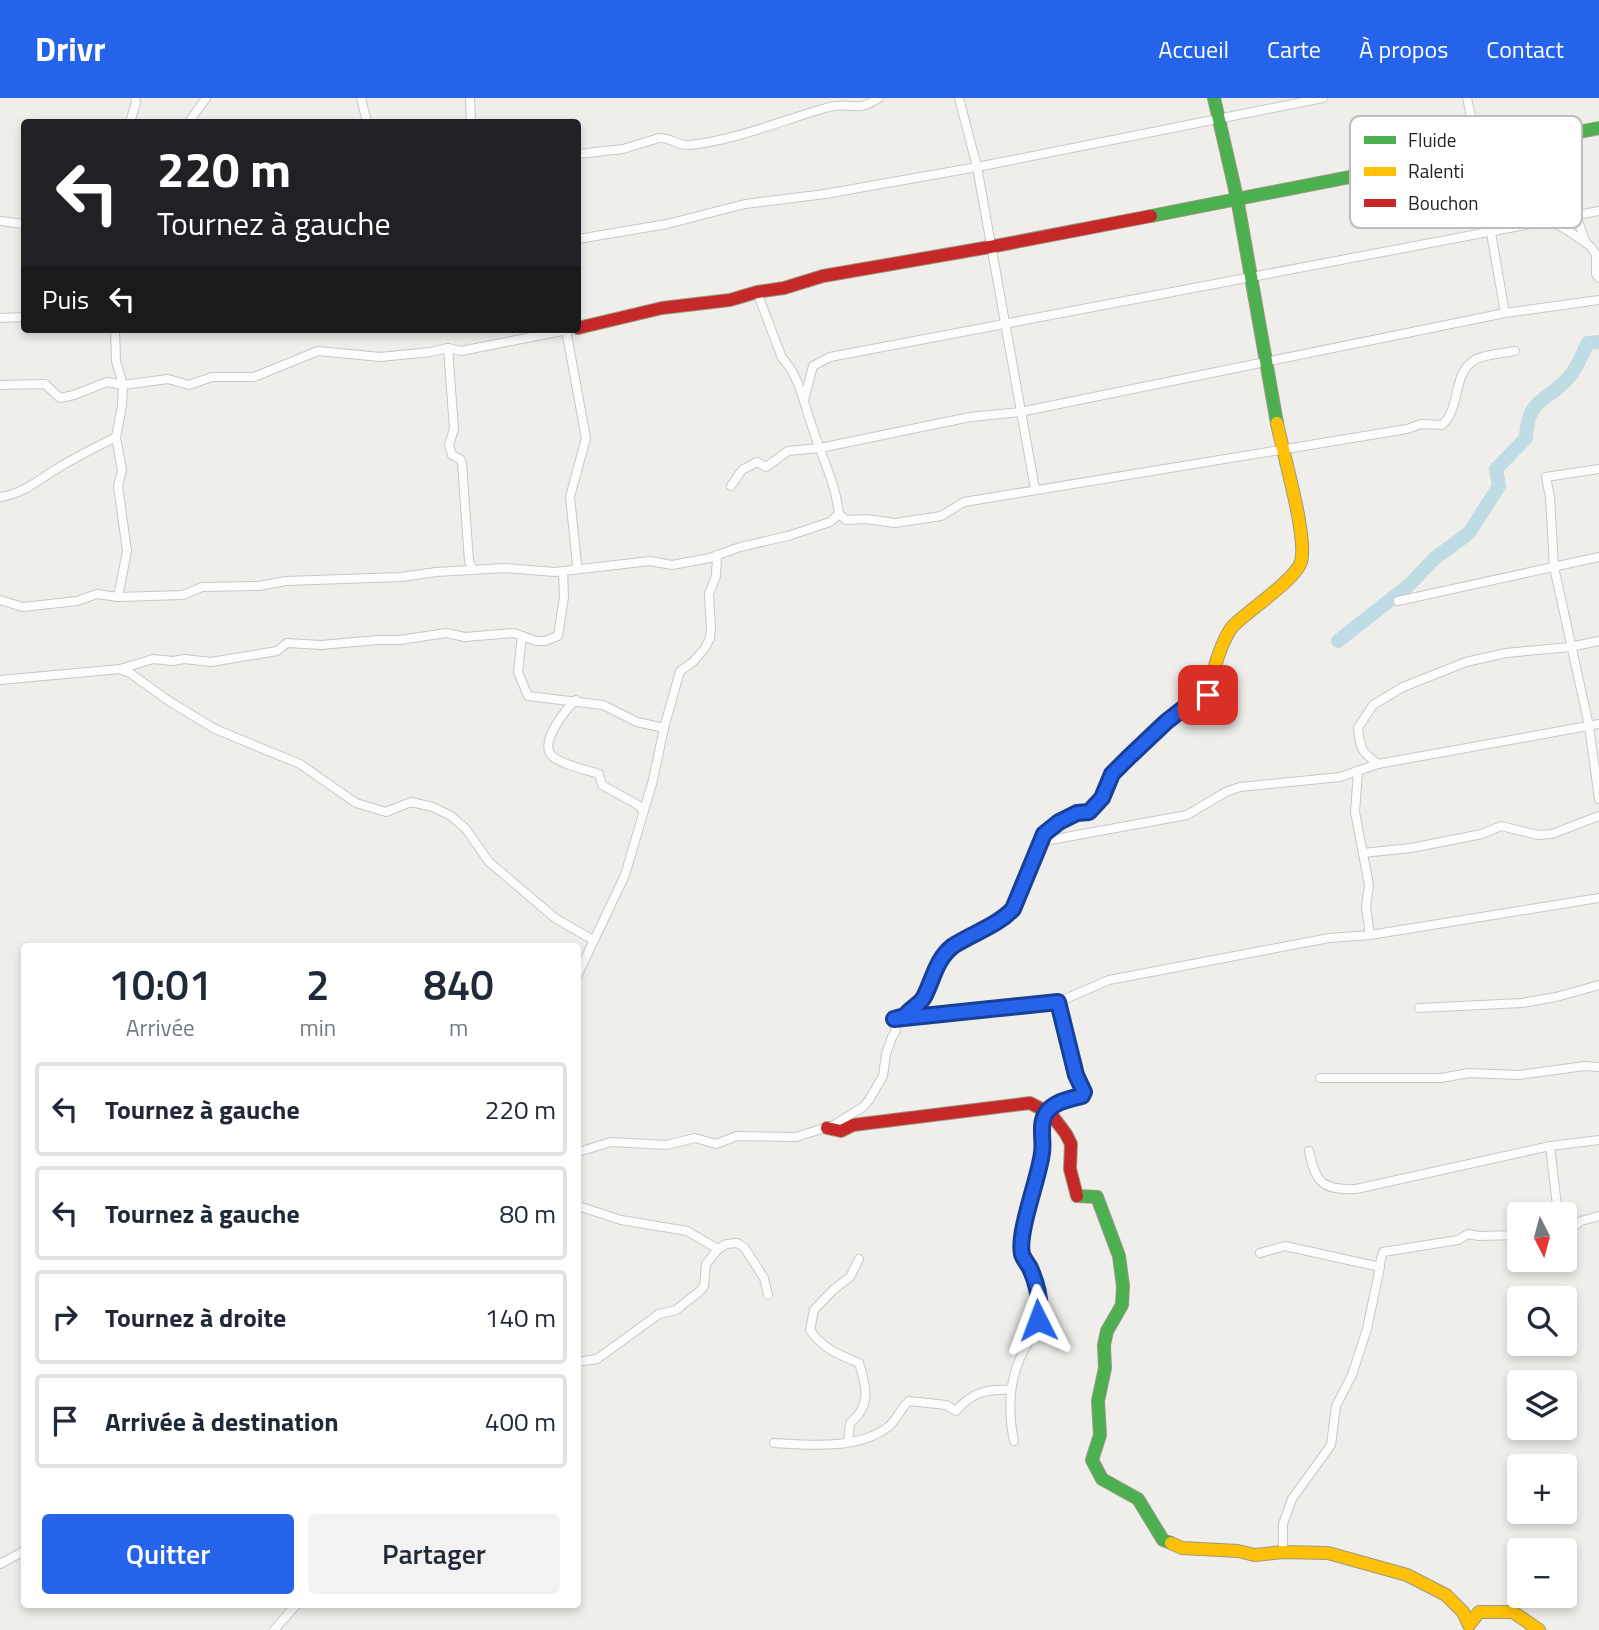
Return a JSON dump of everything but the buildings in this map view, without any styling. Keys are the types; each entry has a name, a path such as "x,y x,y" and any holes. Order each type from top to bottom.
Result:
{"street":[{"path":"132,119 135,98"},
{"path":"191,119 206,98"},
{"path":"361,98 366,119"},
{"path":"470,98 471,119"},
{"path":"581,154 623,149 665,137 680,145 694,144 756,131 831,107 863,107 880,98"},
{"path":"959,98 977,167 1035,489"},
{"path":"894,1019 905,1016 911,1007 922,1001 936,967 951,948 981,932 1013,909 1039,842 1050,828 1077,813 1089,812 1102,798 1112,774 1128,758 1166,722 1189,704 1208,695 1213,671 1232,627 1289,578 1300,565 1301,535 1282,449 1237,198 1214,98"},
{"path":"581,238 667,224 745,204 825,194 977,167 1323,98"},
{"path":"1467,98 1471,116"},
{"path":"581,327 662,308 730,300 823,276 990,247 1350,176"},
{"path":"0,221 21,224"},
{"path":"1490,228 1505,313"},
{"path":"804,400 813,366 830,357 1518,228"},
{"path":"1567,228 1591,247 1599,278"},
{"path":"1580,228 1586,243"},
{"path":"757,292 782,358 790,366 804,400 837,493 839,514 846,520 866,519 894,523 913,521 941,516 964,502 1035,489 1407,429 1421,424 1442,425 1448,419 1462,370 1480,357 1515,351"},
{"path":"731,486 742,470 757,462 766,467 788,451 820,448 954,419 1020,412 1505,313 1599,300"},
{"path":"0,318 21,317"},
{"path":"115,333 116,361 122,385 122,406 116,437 122,470 118,486 127,551 118,597"},
{"path":"0,385 45,384 60,398 74,396 107,382 122,385 159,379 189,385 212,377 254,377 318,351 380,357 448,348 461,351 552,333"},
{"path":"573,333 586,438 570,497 577,564 575,570"},
{"path":"448,348 454,429 449,445 452,455 463,463 469,562 473,570"},
{"path":"0,497 11,496 26,489 64,464 116,437"},
{"path":"1599,469 1546,477 1550,497 1553,567 1589,726 1599,799"},
{"path":"0,600 23,607 77,601 97,594 118,597 183,596 202,587 259,586 286,581 401,578 436,572 506,568 563,571 638,562 672,565 710,558 740,547 788,536 830,522 839,514"},
{"path":"581,967 625,875 653,780 680,671 693,662 710,638 709,594 716,576 717,555"},
{"path":"1398,601 1599,557"},
{"path":"0,680 120,669 153,659 211,662 277,651 287,643 321,645 400,640 446,633 466,636 514,633 536,641 545,641 558,636 564,597 563,571"},
{"path":"522,636 518,672 528,696 603,705 637,722 664,728"},
{"path":"1378,764 1366,756 1360,747 1358,727 1373,705 1403,687 1466,662 1506,653 1570,647 1599,641"},
{"path":"120,669 215,729 300,764 356,803 386,812 417,802 451,816 466,829 485,856 501,872 555,918 593,940"},
{"path":"576,700 563,712 554,729 549,750 552,756 599,774 602,785 638,805 643,811"},
{"path":"1039,842 1187,815 1226,792 1240,787 1340,777 1378,764 1599,724"},
{"path":"1358,771 1355,812 1369,886 1366,907 1370,935"},
{"path":"1363,853 1424,846 1482,834 1501,826 1538,835 1552,834 1599,816"},
{"path":"894,1019 1058,1002 1109,980 1329,938 1370,935 1599,898"},
{"path":"1419,1008 1522,1003 1599,985"},
{"path":"1013,1441 1009,1407 1011,1390 1022,1354 1036,1331 1041,1308 1035,1280 1022,1255 1022,1241 1044,1143 1042,1123 1048,1111 1061,1102 1082,1096 1084,1092 1076,1075 1058,1002"},
{"path":"581,1151 611,1142 666,1145 695,1138 716,1144 737,1136 804,1136 827,1128 863,1107 869,1100 883,1076 886,1055 896,1031 894,1019"},
{"path":"1320,1078 1441,1078 1469,1073 1519,1075 1585,1066 1599,1067"},
{"path":"827,1128 841,1131 848,1130 853,1125 1030,1103 1048,1111 1071,1144 1070,1169 1077,1196 1097,1197 1119,1256 1123,1286 1122,1305 1107,1331 1104,1345 1105,1368 1098,1401 1100,1435 1092,1460 1102,1479 1138,1499 1163,1540 1182,1548 1238,1551 1255,1555 1283,1552 1328,1553 1408,1575 1446,1595 1462,1612 1468,1628"},
{"path":"1309,1151 1312,1167 1323,1185 1334,1190 1383,1185 1550,1146 1599,1140"},
{"path":"1550,1146 1557,1202"},
{"path":"581,1207 621,1220 687,1231 718,1249"},
{"path":"1577,1224 1599,1216"},
{"path":"1283,1552 1283,1524 1292,1499 1331,1445 1336,1406 1352,1375 1367,1329 1383,1252 1456,1240 1468,1234 1507,1235"},
{"path":"581,1362 597,1359 659,1314 676,1310 700,1291 704,1286 706,1264 718,1249 726,1244 737,1243 744,1247 764,1278 768,1295"},
{"path":"1260,1253 1284,1246 1334,1255 1378,1267"},
{"path":"848,1442 850,1423 862,1414 866,1403 859,1363 818,1342 810,1330 814,1310 832,1290 850,1276 859,1259"},
{"path":"774,1443 866,1440 885,1429 909,1401 946,1405 956,1411 974,1394 997,1389 1011,1390"},
{"path":"0,1564 21,1553"},
{"path":"274,1630 293,1608"},
{"path":"1468,1628 1479,1612 1513,1612 1539,1630"}],"waterway":[{"path":"1338,641 1409,585 1435,558 1469,533 1499,486 1496,469 1526,438 1527,425 1534,408 1569,377 1588,343 1599,342"}],"traffic: fast":[{"path":"1214,98 1237,198 1277,423"},
{"path":"1582,131 1599,128"},
{"path":"1151,216 1350,177"},
{"path":"1077,1196 1097,1197 1119,1256 1123,1286 1122,1305 1107,1331 1104,1345 1105,1368 1098,1401 1100,1435 1092,1460 1102,1479 1138,1499 1163,1540 1171,1543"}],"traffic: slow":[{"path":"1154,733 1189,704 1207,695 1225,639 1234,625 1271,595 1301,562 1298,515 1277,423"},
{"path":"1171,1543 1182,1548 1238,1551 1255,1555 1283,1552 1328,1553 1407,1575 1446,1595 1463,1612 1469,1625 1479,1612 1513,1612 1539,1630"}],"traffic: jam":[{"path":"581,327 662,308 730,300 823,276 1151,216"},
{"path":"894,1019 905,1016 921,1000 939,964 953,947 999,921 1012,910 1042,839 1061,821 1089,812 1102,798 1112,774 1154,733"},
{"path":"827,1128 841,1131 853,1125 1030,1103 1051,1114 1066,1134 1071,1144 1070,1169 1077,1196"}],"route":[{"path":"1038,1320 1041,1308 1035,1280 1022,1255 1022,1241 1044,1143 1042,1123 1051,1108 1082,1096 1084,1092 1076,1075 1058,1002 894,1019 905,1016 911,1007 922,1001 936,967 951,948 981,932 1013,909 1044,834 1077,813 1089,812 1102,798 1112,774 1128,758 1166,722 1189,704 1208,695"}]}
